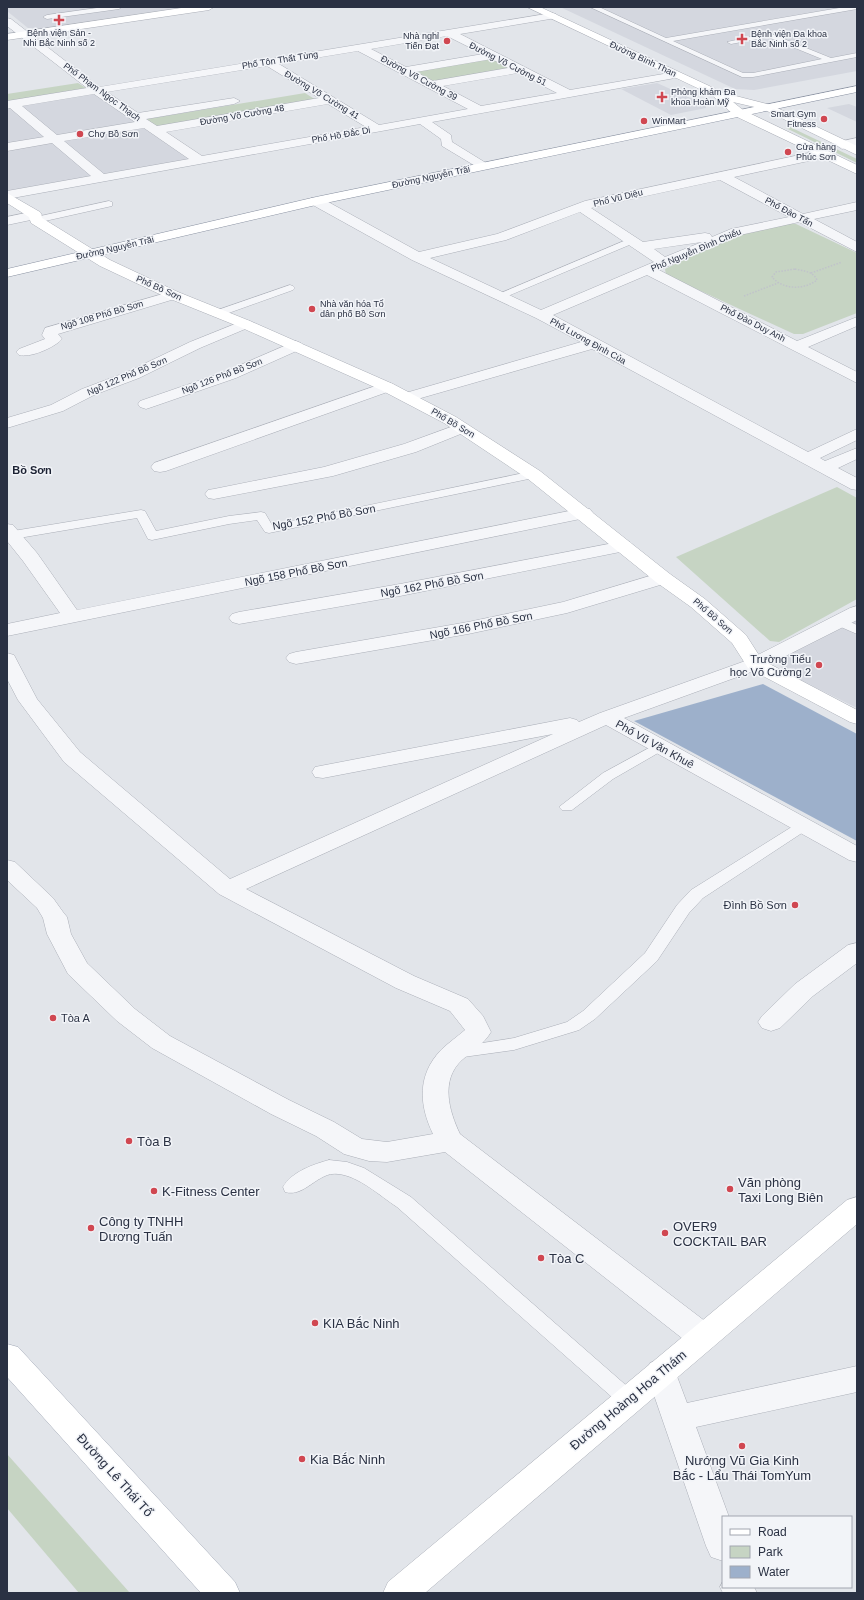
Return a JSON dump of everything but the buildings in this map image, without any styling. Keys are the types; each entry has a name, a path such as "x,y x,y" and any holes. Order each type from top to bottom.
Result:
{"main road":[{"path":"7,36 209,7"},
{"name":"Đường Bình Than","path":"532,7 716,93 739,113 857,170"},
{"name":"Đường Nguyễn Trãi","path":"7,273 316,201 857,89"},
{"path":"716,93 767,107 857,151"},
{"name":"Phố Bồ Sơn","path":"7,196 90,254 173,295 245,324 387,387 408,397 462,428 534,475 663,578 698,603 739,639 756,664 857,718"},
{"name":"Đường Hoàng Hoa Thám","path":"400,1593 857,1208"},
{"name":"Đường Lê Thái Tổ","path":"7,1356 223,1593"}],"street":[{"name":"Phố Tôn Thất Tùng","path":"9,105 552,16"},
{"name":"Phố Phạm Ngọc Thạch","path":"7,21 82,80 199,160"},
{"name":"Đường Võ Cường 51","path":"449,33 568,94"},
{"name":"Đường Võ Cường 39","path":"360,47 479,110"},
{"path":"405,71 493,56"},
{"name":"Đường Võ Cường 41","path":"268,62 376,128"},
{"path":"432,85 520,69"},
{"name":"Phố Hồ Đắc Di","path":"7,196 199,160 675,75"},
{"path":"67,82 82,80"},
{"path":"296,91 311,88"},
{"name":"Đường Võ Cường 48","path":"146,124 243,100"},
{"name":"Đường Võ Cường 48","path":"146,124 330,100"},
{"path":"9,105 55,139 101,178"},
{"path":"421,120 447,138 446,143 482,166"},
{"path":"7,147 146,124"},
{"path":"842,145 857,142"},
{"name":"Phố Vũ Diệu","path":"417,257 501,237 582,208 618,197 823,154"},
{"name":"Phố Đào Tấn","path":"721,175 857,248"},
{"name":"Phố Lương Định Của","path":"316,201 417,257 541,315 592,344 857,485"},
{"name":"Phố Nguyễn Đình Chiểu","path":"541,315 736,232 857,206"},
{"path":"582,208 665,263"},
{"path":"7,221 36,217"},
{"path":"636,244 736,232"},
{"name":"Phố Đào Duy Anh","path":"649,270 857,378"},
{"name":"Ngõ 108 Phố Bồ Sơn","path":"24,352 54,339 50,335 50,331 173,295"},
{"path":"797,346 857,321"},
{"name":"Ngõ 122 Phố Bồ Sơn","path":"7,423 57,408 88,392 133,375 195,345 245,324"},
{"path":"408,397 592,344"},
{"name":"Ngõ 126 Phố Bồ Sơn","path":"146,404 230,375 296,346"},
{"path":"160,467 387,387"},
{"path":"214,494 327,472 410,448 462,428"},
{"path":"808,458 857,434"},
{"path":"825,467 857,453"},
{"name":"Ngõ 158 Phố Bồ Sơn","path":"7,630 584,514"},
{"path":"10,532 72,617"},
{"name":"Ngõ 162 Phố Bồ Sơn","path":"239,618 416,587 624,546"},
{"name":"Ngõ 166 Phố Bồ Sơn","path":"296,658 468,628 568,608 663,578"},
{"name":"Phố Vũ Văn Khuê","path":"607,717 756,664 848,626 857,612"},
{"path":"7,659 28,700 72,757 227,889 405,982 459,1005 471,1018 478,1032 448,1059 435,1081 434,1091 439,1121 450,1141 703,1337"},
{"path":"227,889 607,717"},
{"path":"323,772 607,717"},
{"name":"Phố Vũ Văn Khuê","path":"607,717 857,855"},
{"path":"7,867 45,903 55,917 59,934 77,968 126,1015 161,1042 280,1107 325,1129 354,1147 368,1151 387,1152 450,1141"},
{"path":"771,1022 804,990 857,951"},
{"path":"661,1372 722,1543"},
{"path":"677,1418 857,1379"}],"lane":[{"path":"47,17 119,7"},
{"path":"593,7 742,75 753,75 857,55"},
{"path":"654,35 821,7"},
{"path":"665,40 857,8"},
{"path":"731,42 769,35 830,60"},
{"path":"36,217 109,204"},
{"path":"499,296 636,244"},
{"path":"219,313 290,288"},
{"name":"Ngõ 152 Phố Bồ Sơn","path":"10,532 141,514 152,536 229,520 261,516 269,529 534,475"},
{"path":"567,807 608,776 660,746"},
{"path":"456,1052 514,1044 573,1026 589,1015 651,957 683,909 696,894 803,826"},
{"path":"292,1187 313,1172 331,1166 342,1167 364,1177 404,1202 629,1400"}],"path":[{"path":"811,273 844,262"},
{"path":"795,269 811,273 817,280 810,285 797,287 779,283 772,277 772,274 781,270 795,269"},
{"path":"739,298 779,283"}],"shaded area":[{"name":"Bệnh viện Sản - Nhi Bắc Ninh số 2","path":"7,7 184,7 41,28 28,28 7,11"},
{"name":"Bệnh viện Đa khoa Bắc Ninh số 2","path":"560,7 857,7 857,71 754,90 735,89"},
{"name":"Phòng khám Đa khoa Hoàn Mỹ","path":"657,83 706,105 706,108 671,115 621,89"},
{"name":"Chợ Bồ Sơn","path":"94,93 190,160 7,193 7,108"},
{"path":"849,104 857,107 857,122 827,108"},
{"name":"Trường Tiểu học Võ Cường 2","path":"857,620 857,708 782,671 781,658"}],"green space":[{"path":"492,56 518,69 433,84 409,71"},
{"path":"78,83 86,88 7,101 7,94"},
{"path":"305,93 316,100 156,127 147,119"},
{"path":"790,127 857,159 857,163 786,128"},
{"path":"783,224 796,224 857,253 857,313 803,334 794,334 666,275 665,269 736,234"},
{"path":"837,487 857,498 857,599 779,642 770,641 676,557"},
{"path":"7,1454 130,1593 79,1593 7,1508"}],"water":[{"path":"763,684 857,734 857,841 634,721"}],"place":[{"name":"Bệnh viện Sản - Nhi Bắc Ninh số 2","path":"59,20"},
{"name":"Bệnh viện Đa khoa Bắc Ninh số 2","path":"742,39"},
{"name":"Nhà nghỉ Tiến Đạt","path":"447,41"},
{"name":"Phòng khám Đa khoa Hoàn Mỹ","path":"662,97"},
{"name":"Smart Gym Fitness","path":"824,119"},
{"name":"WinMart","path":"644,121"},
{"name":"Chợ Bồ Sơn","path":"80,134"},
{"name":"Cửa hàng Phúc Sơn","path":"788,152"},
{"name":"Nhà văn hóa Tổ dân phố Bồ Sơn","path":"312,309"},
{"name":"Trường Tiểu học Võ Cường 2","path":"819,665"},
{"name":"Đình Bồ Sơn","path":"795,905"},
{"name":"Tòa A","path":"53,1018"},
{"name":"Tòa B","path":"129,1141"},
{"name":"Văn phòng Taxi Long Biên","path":"730,1189"},
{"name":"K-Fitness Center","path":"154,1191"},
{"name":"Công ty TNHH Dương Tuấn","path":"91,1228"},
{"name":"OVER9 COCKTAIL BAR","path":"665,1233"},
{"name":"Tòa C","path":"541,1258"},
{"name":"KIA Bắc Ninh","path":"315,1323"},
{"name":"Nướng Vũ Gia Kinh Bắc - Lẩu Thái TomYum","path":"742,1446"},
{"name":"Kia Bắc Ninh","path":"302,1459"}],"district":[{"name":"Bồ Sơn","path":"32,470"}]}
